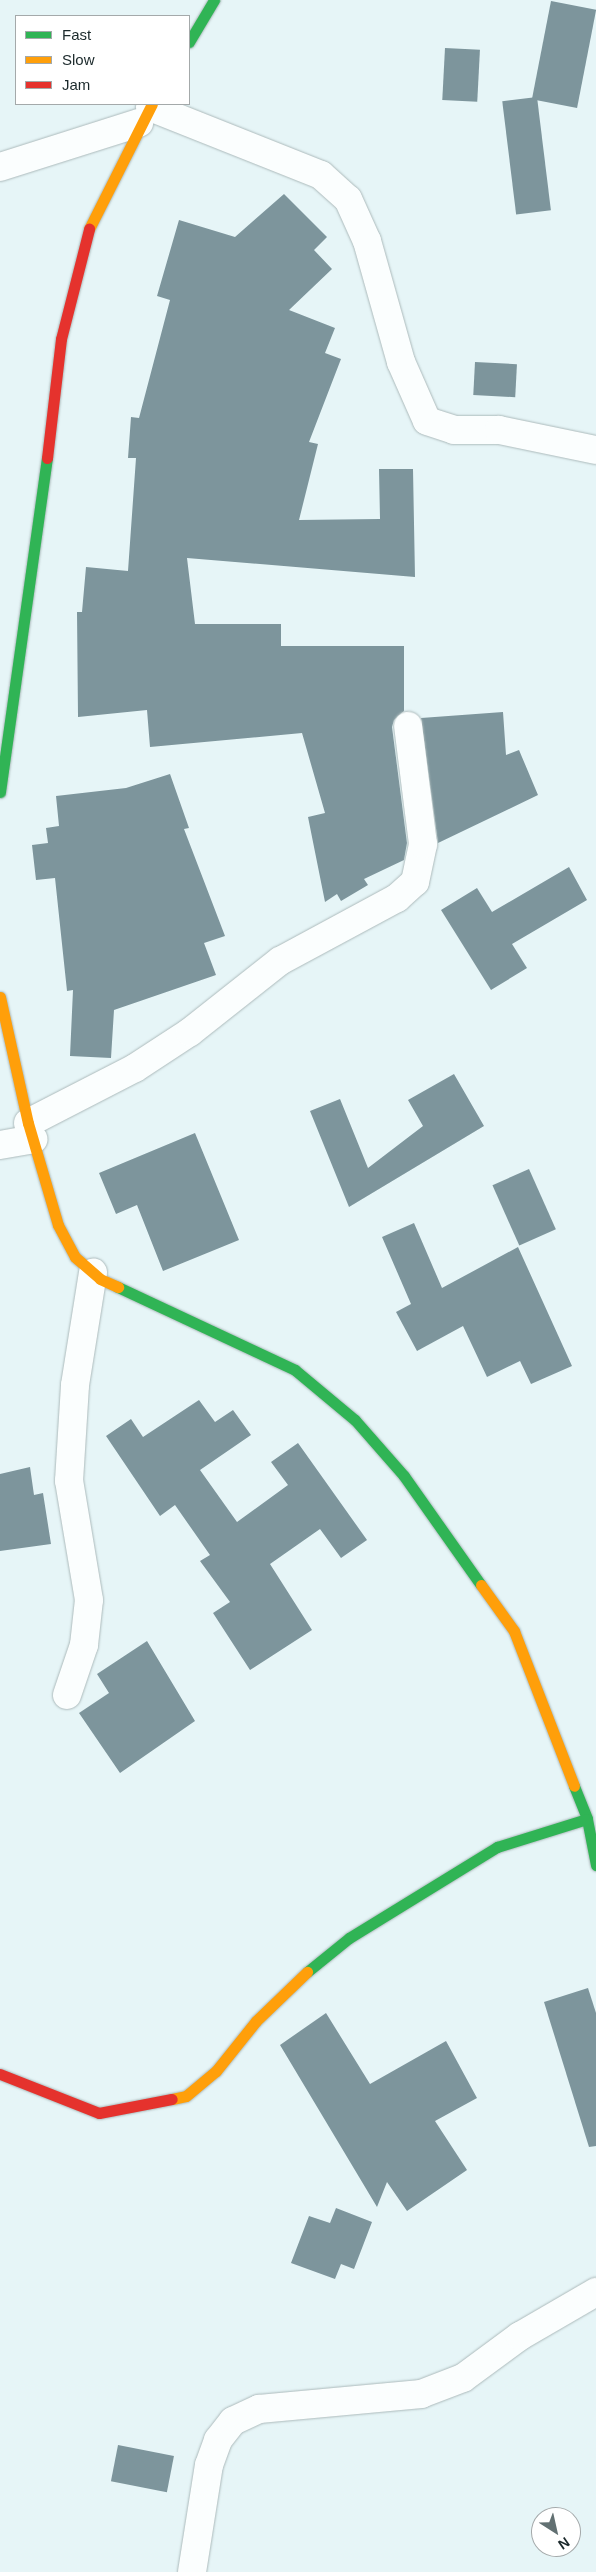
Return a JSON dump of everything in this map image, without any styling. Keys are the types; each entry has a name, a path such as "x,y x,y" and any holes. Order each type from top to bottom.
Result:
{"street":[{"path":"190,40 214,0"},
{"path":"0,792 32,582 61,339 90,225 147,111"},
{"path":"0,167 147,111 321,175 348,199 367,241 401,362 427,421 454,430 499,430 596,450"},
{"path":"0,1145 30,1131 135,1068 190,1032 280,961 397,898 415,882 424,844 408,726"},
{"path":"0,997 30,1131 58,1226 75,1257 93,1272 157,1307 294,1370 355,1420 455,1542 514,1630 587,1804 596,1865"},
{"path":"67,1696 84,1645 89,1600 69,1481 75,1385 93,1272"},
{"path":"0,2074 99,2113 186,2096 216,2071 256,2021 304,1974 349,1938 497,1847 587,1804"},
{"path":"192,2572 209,2465 218,2440 233,2420 259,2409 421,2394 462,2378 520,2336 596,2292"}],"building":[{"path":"551,1 596,10 577,108 532,99"},
{"path":"445,48 480,50 477,102 442,100"},
{"path":"537,97 551,210 516,214 502,101"},
{"path":"284,194 327,237 314,250 332,269 289,310 335,328 325,353 341,359 309,442 318,444 299,520 380,519 379,469 413,469 415,577 187,558 195,624 281,624 281,646 404,646 404,711 394,720 392,727 407,843 404,860 364,879 368,885 341,901 337,894 325,902 308,817 325,813 302,733 150,747 147,710 78,717 77,612 82,612 86,567 128,571 136,458 128,458 131,417 139,418 170,300 157,296 179,220 235,237"},
{"path":"475,362 517,364 515,397 473,395"},
{"path":"503,712 506,755 519,750 538,795 438,843 421,718"},
{"path":"170,774 189,828 184,829 225,936 204,943 216,975 114,1010 111,1058 70,1056 73,990 67,991 55,878 36,880 32,845 48,843 46,828 59,826 56,796 126,788"},
{"path":"569,867 587,900 512,944 527,968 491,990 441,910 477,888 492,912"},
{"path":"454,1074 484,1126 349,1207 310,1111 340,1099 368,1168 423,1126 408,1100"},
{"path":"195,1133 239,1240 163,1271 137,1205 116,1214 99,1173"},
{"path":"529,1169 556,1229 519,1246 492,1185"},
{"path":"414,1223 442,1288 518,1247 572,1366 531,1384 520,1361 487,1377 463,1326 417,1351 396,1312 411,1304 382,1237"},
{"path":"199,1400 215,1422 233,1410 251,1435 200,1470 237,1522 288,1485 271,1462 298,1443 367,1540 341,1558 320,1529 270,1564 312,1630 250,1670 213,1613 230,1602 200,1561 210,1555 175,1505 160,1516 106,1436 131,1419 143,1437"},
{"path":"30,1467 34,1495 43,1493 51,1544 0,1551 0,1474"},
{"path":"147,1641 195,1721 120,1773 79,1713 109,1693 97,1674"},
{"path":"588,1988 596,2013 596,2146 589,2147 544,2002"},
{"path":"326,2013 370,2084 446,2041 477,2098 435,2121 467,2170 407,2211 387,2182 377,2207 280,2045"},
{"path":"336,2208 372,2222 354,2269 341,2264 335,2279 291,2263 309,2216 330,2223"},
{"path":"118,2445 174,2456 167,2492 111,2481"}],"traffic: fast":[{"path":"190,40 214,0"},
{"path":"0,792 47,458"},
{"path":"118,1287 295,1370 355,1420 404,1476 481,1585"},
{"path":"574,1786 587,1819 596,1865"},
{"path":"307,1972 349,1938 497,1847 587,1819"}],"traffic: slow":[{"path":"89,229 151,105"},
{"path":"0,997 28,1123 58,1225 75,1257 100,1279 118,1287"},
{"path":"481,1585 514,1631 574,1786"},
{"path":"172,2099 186,2096 216,2071 256,2021 307,1972"}],"traffic: jam":[{"path":"47,458 61,339 89,229"},
{"path":"0,2074 99,2113 172,2099"}]}
